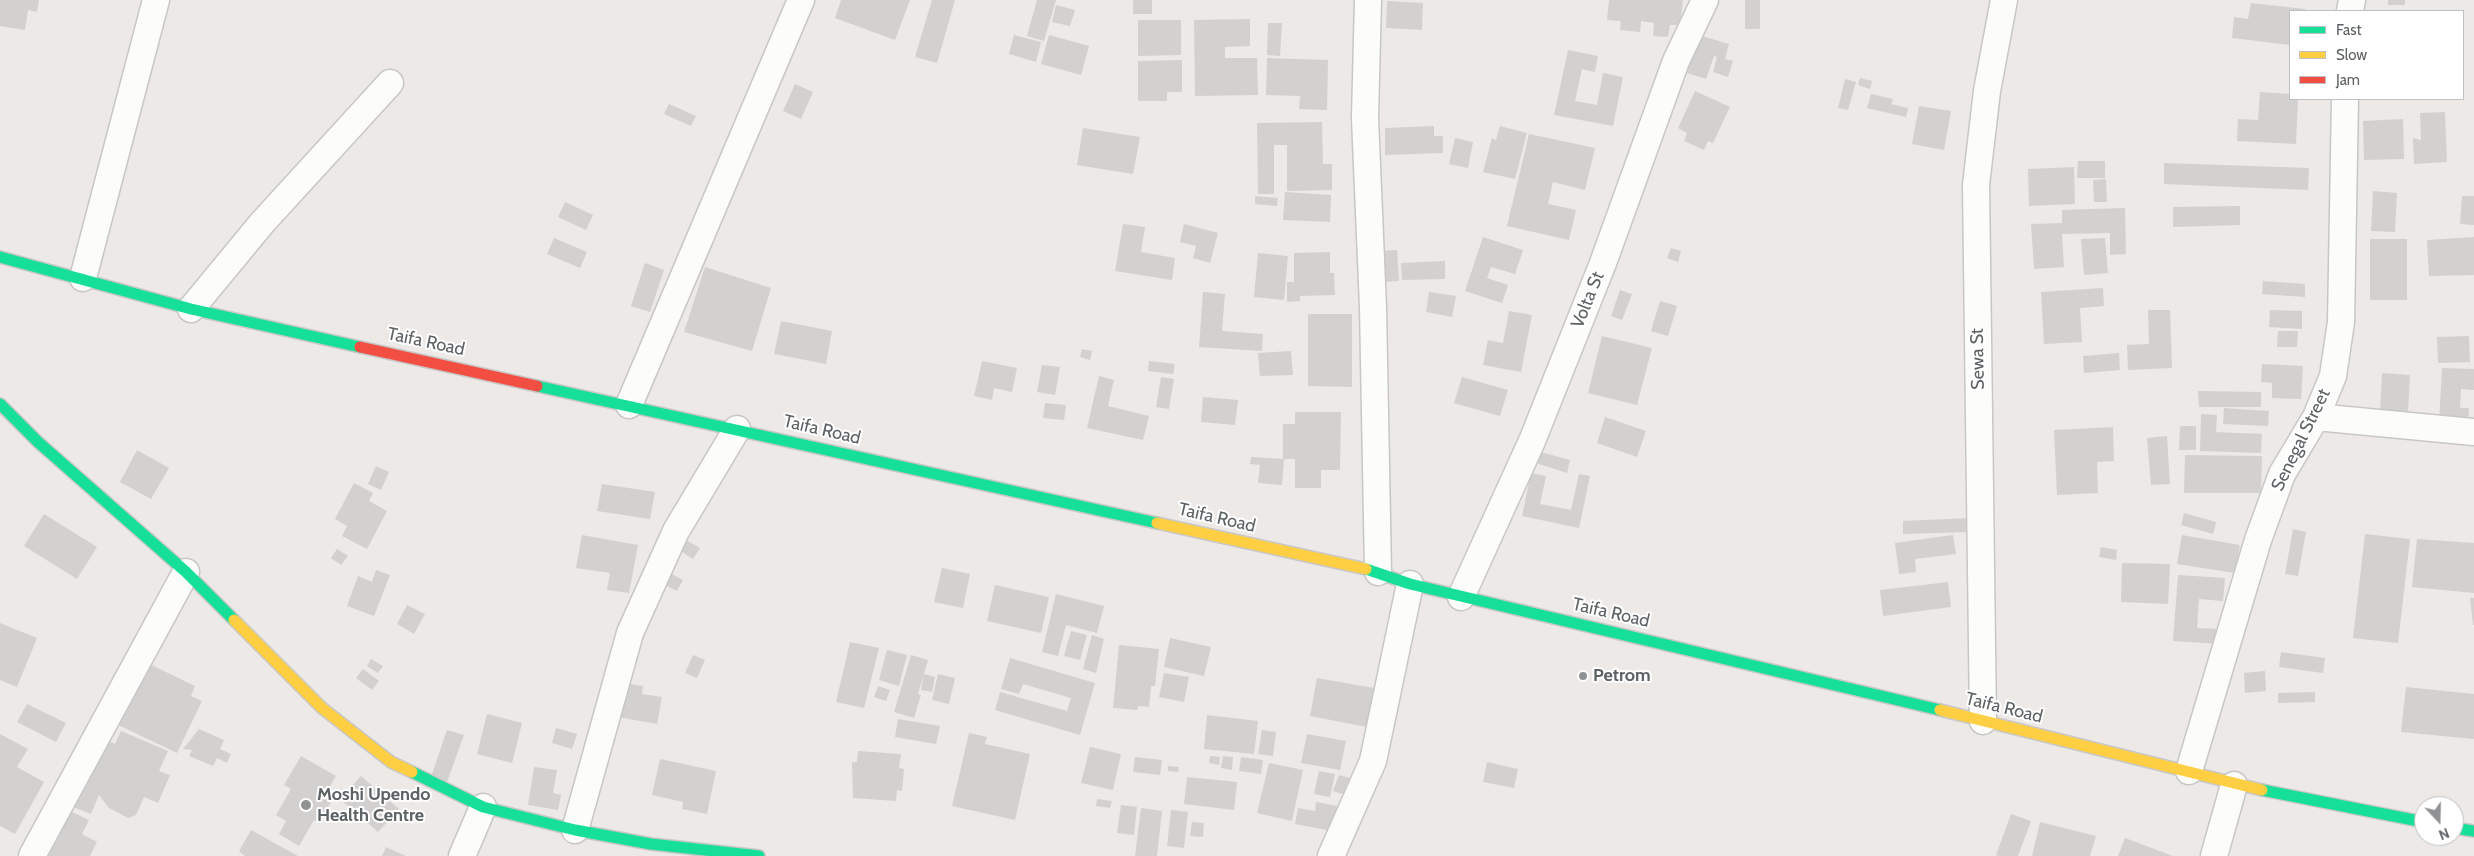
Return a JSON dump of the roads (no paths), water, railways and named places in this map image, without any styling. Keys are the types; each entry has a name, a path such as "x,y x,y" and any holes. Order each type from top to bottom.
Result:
{"main road":[{"name":"Taifa Road","path":"0,257 83,278 190,309 1378,572 1410,584 1715,655 2189,771 2234,785 2414,820"},
{"path":"0,404 38,442 186,572 322,708 391,762 482,807 649,850 759,856"}],"street":[{"path":"83,278 156,0"},
{"path":"629,405 802,0"},
{"path":"1368,0 1365,118 1373,307 1378,572"},
{"name":"Volta St","path":"1461,596 1532,442 1603,263 1676,61 1705,0"},
{"name":"Sewa St","path":"1983,721 1976,185 1987,91 2004,0"},
{"path":"190,309 262,223 390,83"},
{"name":"Senegal Street","path":"2189,771 2258,540 2282,474 2316,417 2333,376 2342,322 2345,100"},
{"path":"2316,417 2474,432"},
{"path":"574,830 630,633 676,531 737,430"},
{"path":"32,856 186,572"},
{"path":"1331,856 1373,761 1410,584"},
{"path":"2214,856 2234,785"},
{"path":"462,856 482,807"}],"place":[{"name":"Petrom","path":"1583,676"},
{"name":"Moshi Upendo Health Centre","path":"306,805"}]}
